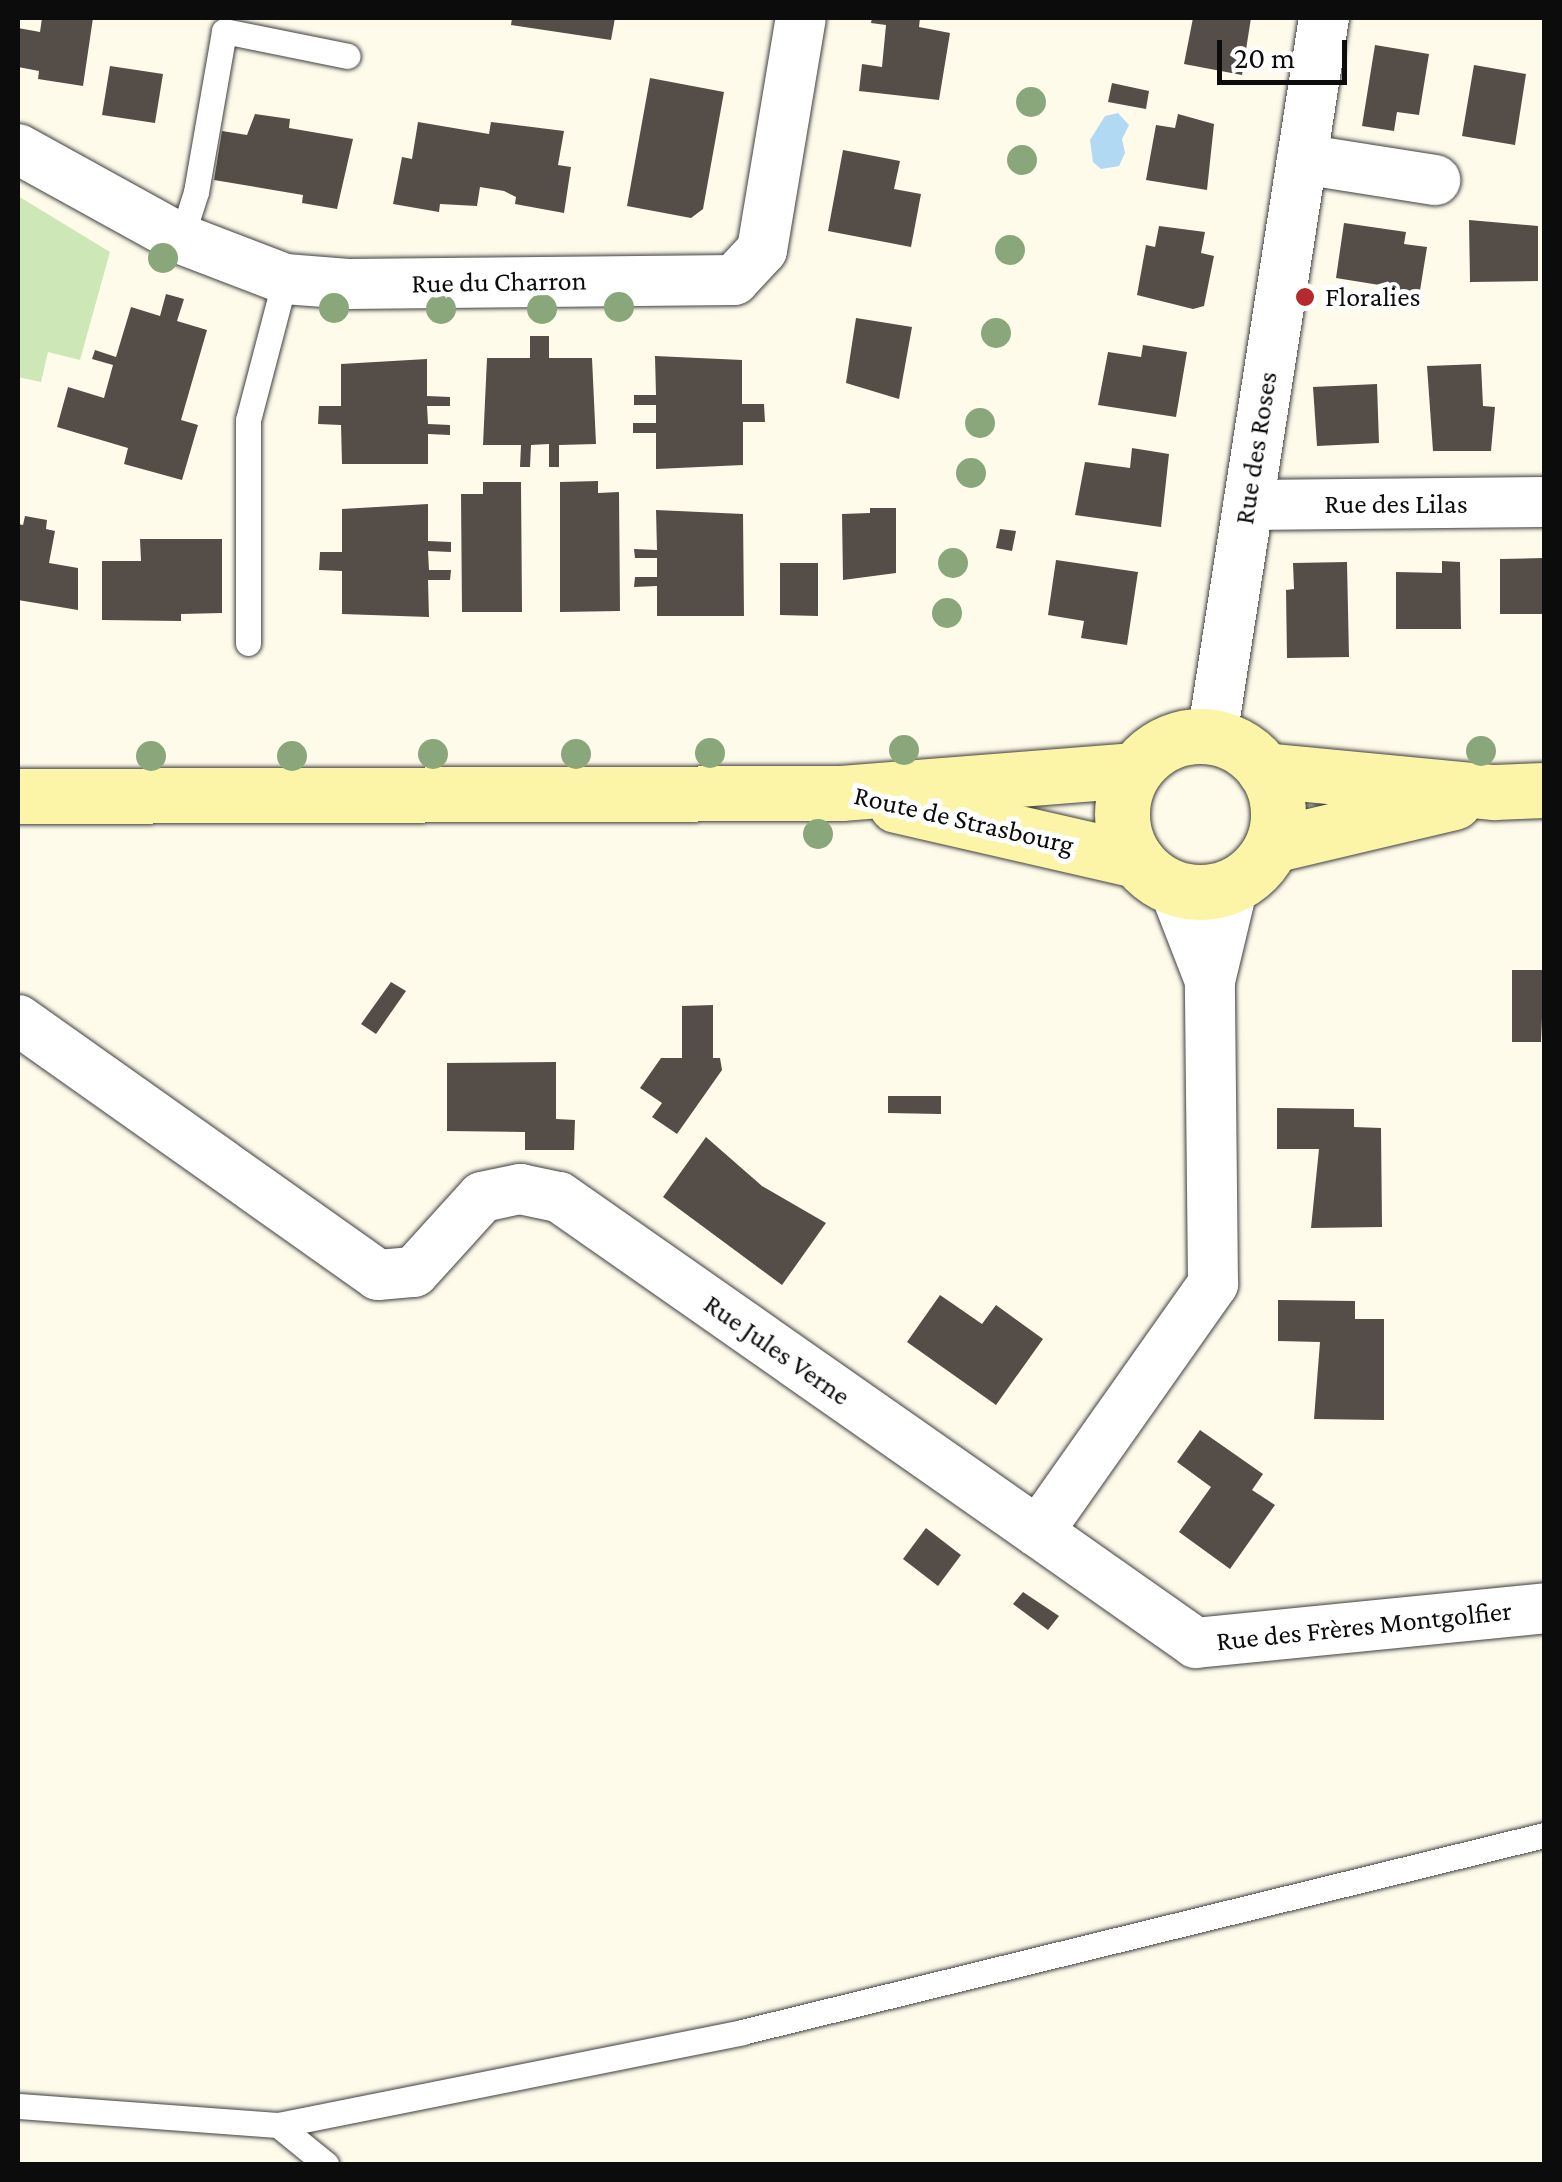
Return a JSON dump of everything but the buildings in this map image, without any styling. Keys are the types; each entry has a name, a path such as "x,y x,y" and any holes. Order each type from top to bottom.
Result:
{"main road":[{"path":"1212,737 1236,744 1264,770 1278,820 1272,845 1232,885 1156,874 1122,815 1135,770 1171,741 1212,737"},
{"name":"Route de Strasbourg","path":"841,793 1135,770"},
{"path":"1264,770 1519,791"},
{"path":"1272,845 1519,791"},
{"path":"18,796 841,793"},
{"name":"Route de Strasbourg","path":"841,793 1156,874"}],"street":[{"name":"Rue du Charron","path":"18,149 181,239 285,279 734,280 762,250 801,18"},
{"name":"Rue des Roses","path":"1212,737 1324,18"},
{"path":"1302,160 1435,180"},
{"name":"Rue des Lilas","path":"1248,504 1544,502"},
{"path":"1156,874 1210,982"},
{"path":"1038,1532 1213,1284 1210,982 1232,885"},
{"name":"Rue Jules Verne","path":"18,1020 378,1275 414,1272 482,1197 520,1188 559,1198 1038,1532"},
{"name":"Rue des Frères Montgolfier","path":"1038,1532 1196,1643 1544,1608"}],"lane":[{"path":"181,239 196,192 224,31 348,56"},
{"path":"248,643 248,420 285,279"},
{"path":"18,2106 278,2125 742,2032 1544,1835"},
{"path":"278,2125 326,2164"}],"green space":[{"path":"18,196 110,252 80,360 48,352 41,382 18,377"}],"water":[{"path":"1118,113 1129,125 1122,139 1125,153 1119,166 1101,169 1093,162 1090,140 1105,116"}],"place":[{"name":"Floralies","path":"1305,297"}]}
